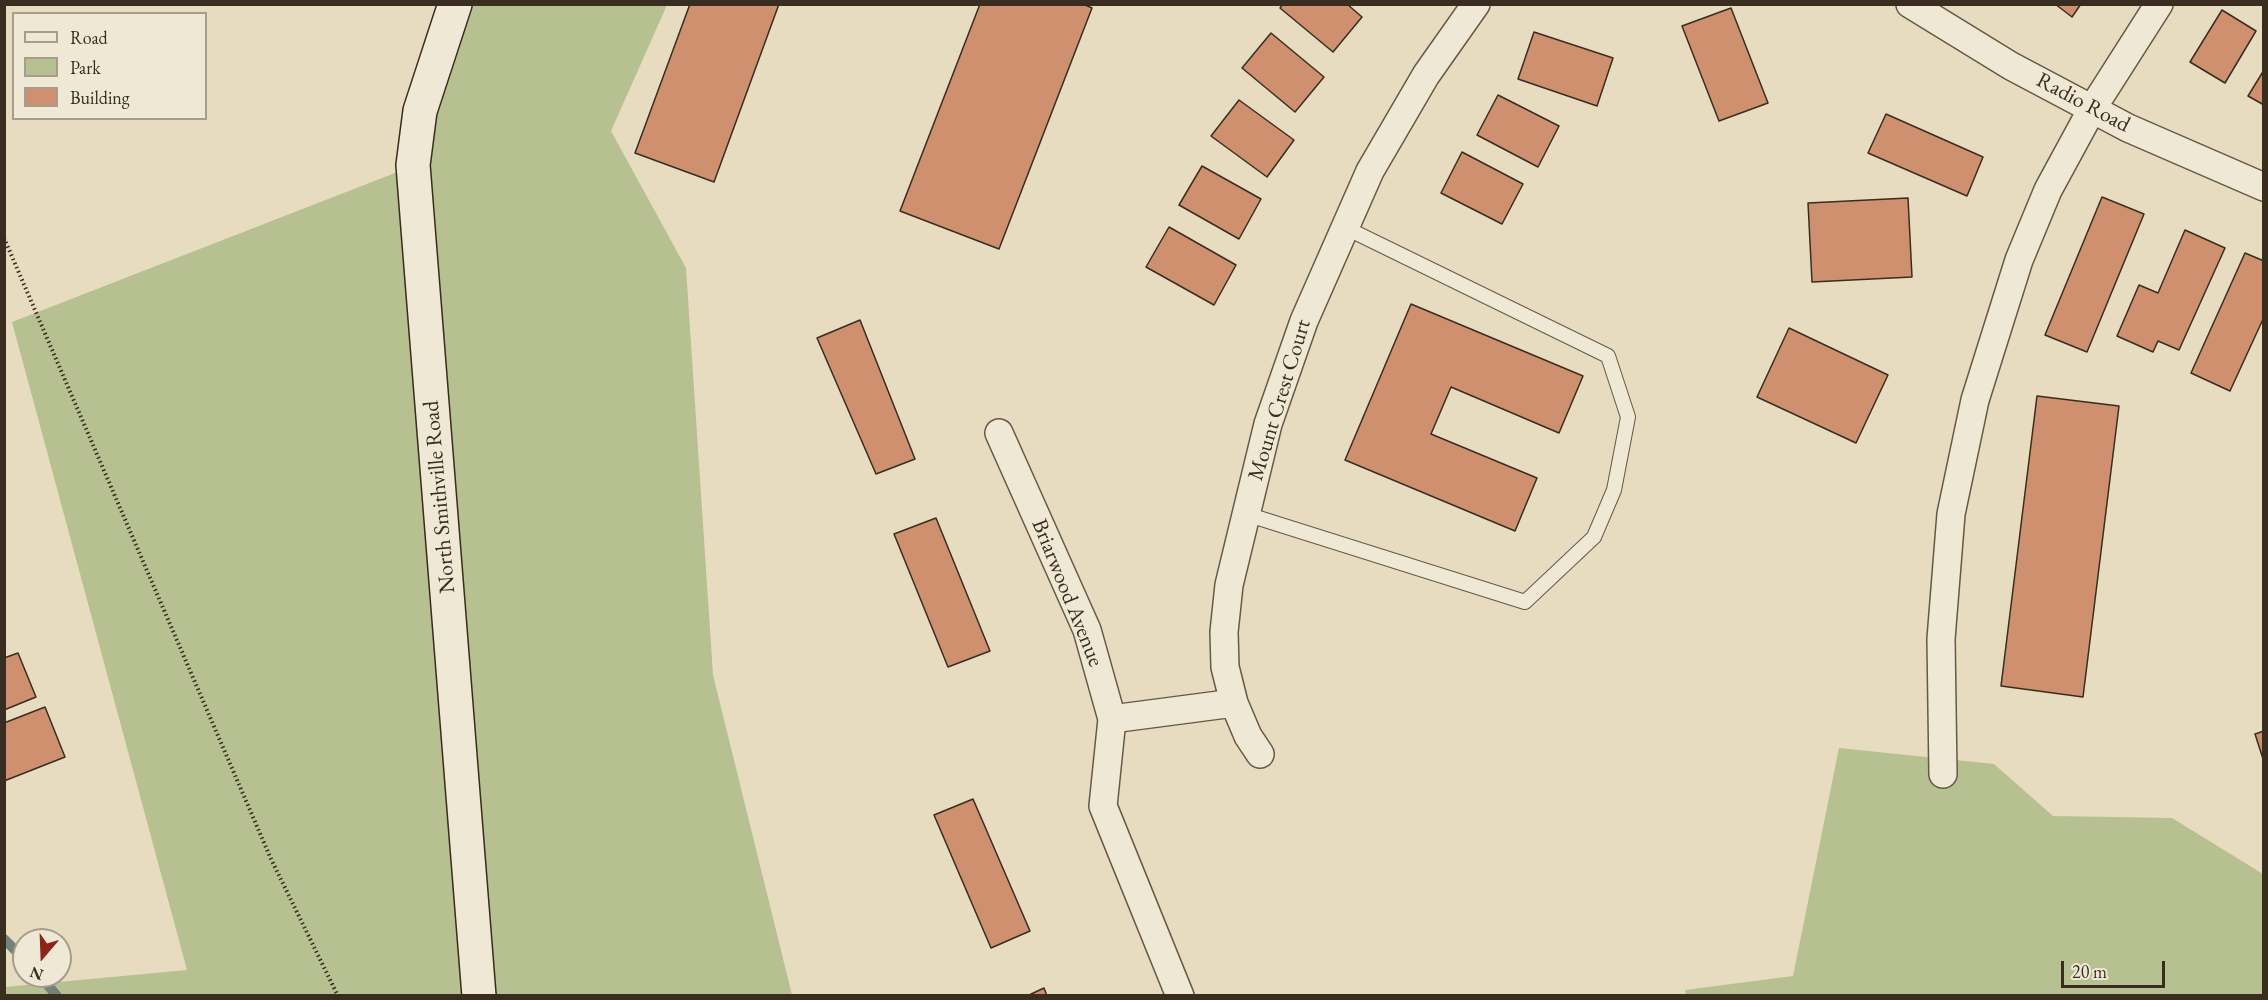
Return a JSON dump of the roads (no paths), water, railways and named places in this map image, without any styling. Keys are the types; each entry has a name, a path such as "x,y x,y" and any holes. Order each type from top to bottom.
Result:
{"main road":[{"name":"North Smithville Road","path":"455,4 420,111 413,165 479,996"}],"street":[{"name":"Mount Crest Court","path":"1260,754 1248,736 1234,703 1225,667 1224,632 1229,585 1268,424 1304,321 1370,171 1432,66 1476,4"},
{"name":"Radio Road","path":"1910,4 2011,66 2128,128 2264,187"},
{"path":"1942,774 1941,639 1951,514 1963,450 1996,326 2019,260 2048,190 2092,109 2159,4"},
{"name":"Briarwood Avenue","path":"999,433 1087,630 1112,719 1103,806 1180,996"},
{"path":"1112,719 1234,703"}],"lane":[{"path":"1246,513 1525,602 1594,537 1614,490 1628,417 1608,356 1344,227"}],"waterway":[{"path":"4,939 12,947"},
{"path":"50,988 57,996"}]}
